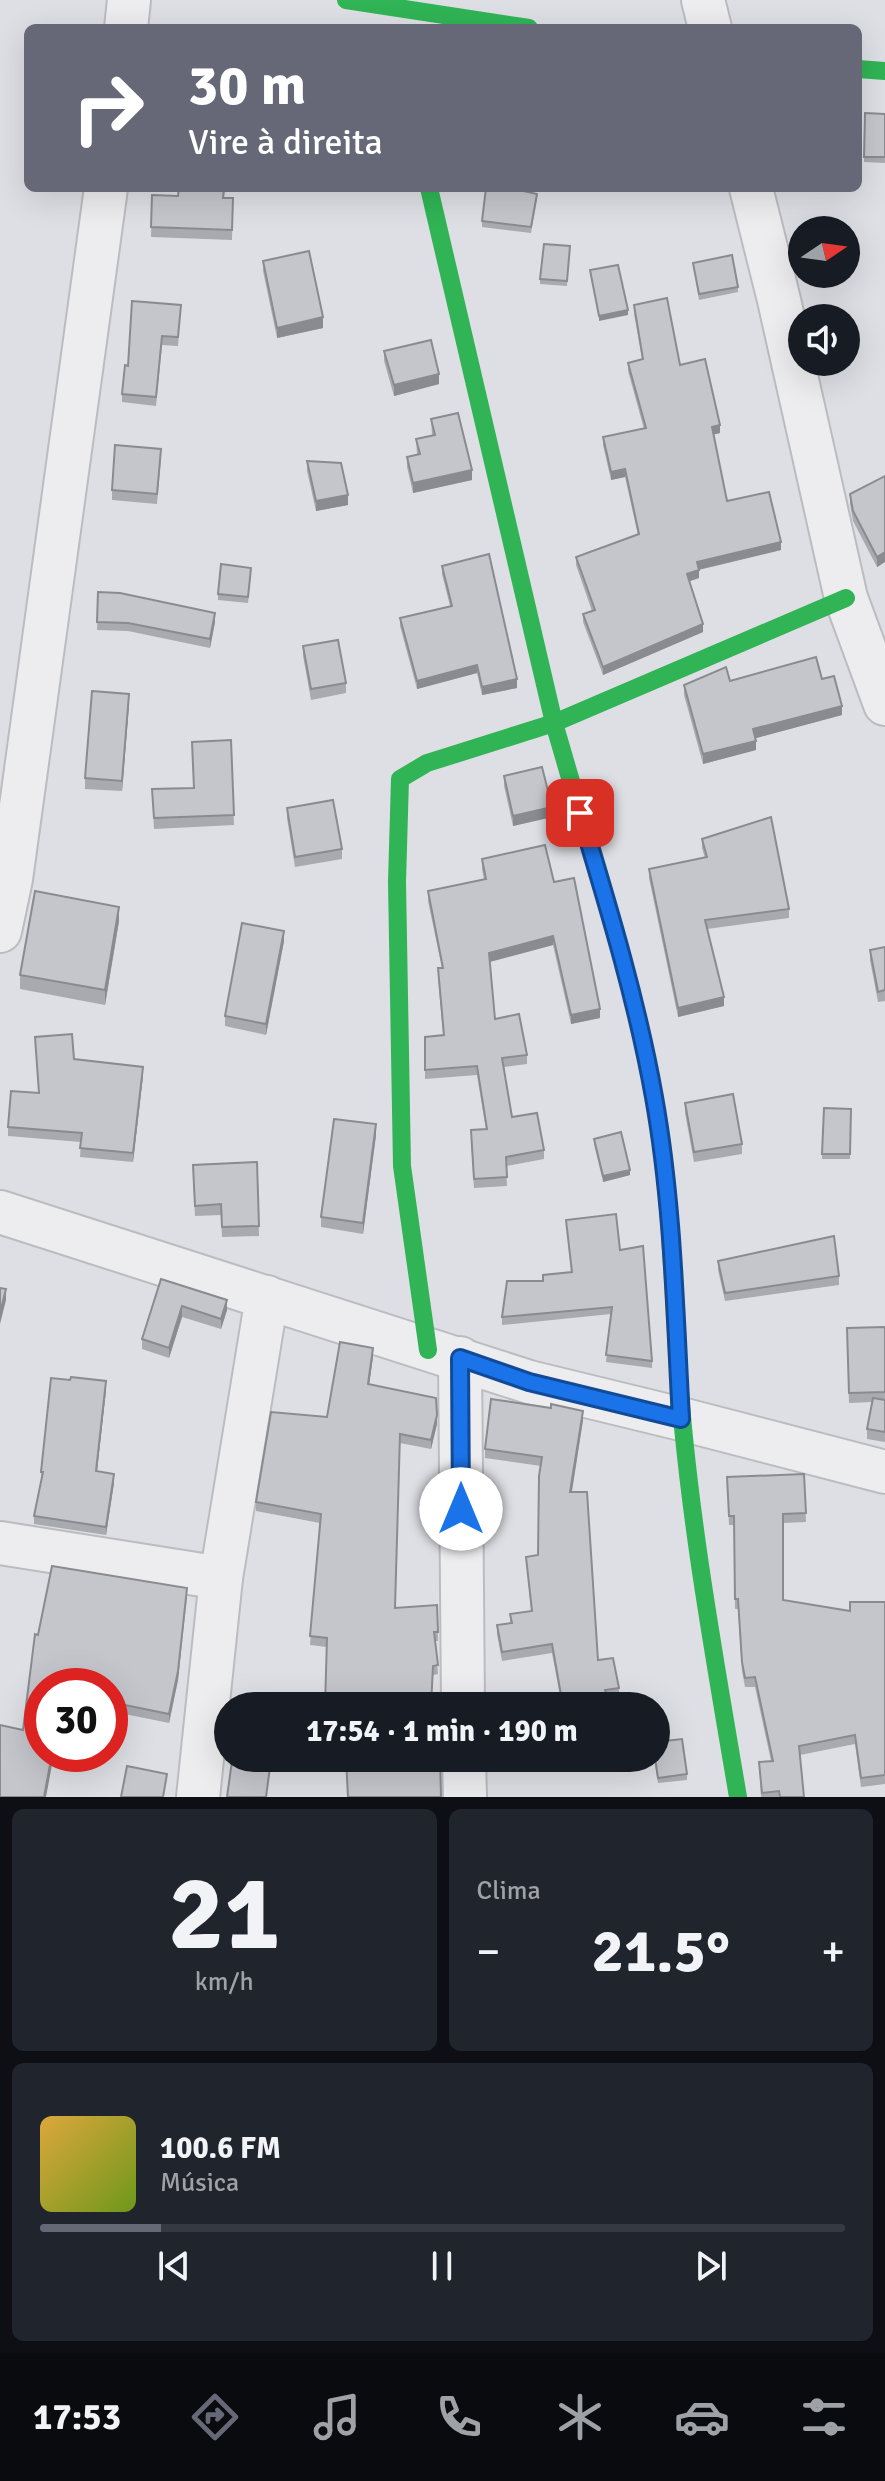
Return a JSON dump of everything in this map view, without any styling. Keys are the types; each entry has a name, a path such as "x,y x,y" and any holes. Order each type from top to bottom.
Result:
{"street":[{"path":"126,24 129,0"},
{"path":"346,0 387,11 496,24"},
{"path":"703,0 709,24"},
{"path":"862,69 885,71"},
{"path":"0,931 11,879 105,192"},
{"path":"430,192 554,723 616,934 654,1097 670,1235 681,1419 701,1579 738,1797"},
{"path":"752,192 846,598 885,704"},
{"path":"462,1692 444,1354 402,1166 397,895 400,779 427,763 554,723 846,598"},
{"path":"0,1212 529,1382 885,1472"},
{"path":"198,1797 221,1578 267,1297"},
{"path":"0,1543 221,1578"},
{"path":"464,1772 465,1797"}],"building":[{"path":"865,113 885,114 885,157 864,157"},
{"path":"178,192 224,192 223,198 233,198 232,230 151,227 152,195 178,196"},
{"path":"486,192 537,194 531,227 482,221"},
{"path":"544,244 570,246 567,281 540,279"},
{"path":"309,251 323,317 277,328 263,261"},
{"path":"732,255 738,287 699,294 693,263"},
{"path":"618,265 628,310 599,316 590,270"},
{"path":"667,298 680,365 705,359 720,425 712,427 727,501 769,492 781,542 697,562 699,570 687,574 703,624 603,667 583,614 595,610 576,557 639,534 625,469 611,472 603,437 646,428 628,363 643,359 634,305"},
{"path":"132,301 181,305 178,337 162,336 156,397 122,394 125,365 128,366"},
{"path":"431,340 439,374 394,385 384,351"},
{"path":"458,413 472,470 413,483 407,457 420,454 416,439 435,435 431,419"},
{"path":"115,445 161,449 157,494 112,490"},
{"path":"307,461 341,463 348,495 316,501"},
{"path":"885,476 885,552 877,557 853,511 850,494"},
{"path":"489,554 517,679 482,687 477,665 417,681 400,618 452,606 442,566"},
{"path":"221,564 251,568 248,597 218,594"},
{"path":"98,592 120,593 215,613 210,639 128,623 97,622"},
{"path":"338,640 346,683 311,689 303,646"},
{"path":"816,657 822,679 834,676 842,706 753,729 756,741 703,754 684,685 726,667 730,681"},
{"path":"92,691 129,694 122,781 85,778"},
{"path":"231,740 234,815 154,818 152,789 194,788 192,742"},
{"path":"542,767 552,807 513,816 504,776"},
{"path":"333,800 342,849 295,857 287,808"},
{"path":"771,817 789,909 705,920 724,997 678,1008 649,869 707,857 702,839"},
{"path":"545,845 554,882 574,878 600,1009 571,1015 553,936 489,953 495,1019 519,1014 527,1055 502,1058 512,1117 537,1113 544,1150 506,1157 507,1177 474,1179 471,1130 487,1129 477,1066 425,1070 425,1037 444,1035 438,968 443,968 428,891 486,879 482,859"},
{"path":"35,891 119,907 105,990 20,975"},
{"path":"242,923 284,931 266,1024 225,1016"},
{"path":"885,947 885,990 878,992 870,950"},
{"path":"72,1034 74,1059 143,1067 133,1153 80,1148 82,1133 8,1127 11,1091 39,1093 35,1037"},
{"path":"733,1094 742,1144 694,1152 685,1103"},
{"path":"824,1108 851,1109 850,1154 822,1154"},
{"path":"334,1119 376,1124 363,1223 321,1217"},
{"path":"621,1132 630,1170 603,1176 594,1139"},
{"path":"257,1162 259,1226 222,1227 221,1204 195,1206 193,1165"},
{"path":"616,1214 620,1250 643,1246 652,1361 606,1355 612,1307 502,1317 507,1281 543,1281 543,1275 572,1272 566,1220"},
{"path":"834,1236 839,1276 725,1293 718,1261"},
{"path":"161,1279 227,1300 221,1319 182,1306 169,1348 142,1339"},
{"path":"0,1288 6,1289 0,1313"},
{"path":"885,1327 885,1392 849,1393 847,1328"},
{"path":"340,1342 373,1348 368,1384 436,1398 437,1415 431,1440 400,1434 395,1608 437,1605 438,1632 434,1632 438,1665 433,1666 432,1692 325,1692 327,1638 310,1636 321,1514 256,1502 271,1412 327,1417"},
{"path":"71,1377 106,1381 96,1471 114,1474 106,1527 34,1516 43,1472 51,1378 70,1380"},
{"path":"873,1398 885,1400 885,1432 867,1429"},
{"path":"491,1399 551,1408 551,1404 583,1411 570,1492 587,1492 598,1660 613,1658 619,1688 606,1692 561,1692 552,1644 502,1652 497,1625 512,1623 510,1614 532,1611 526,1557 538,1555 542,1457 485,1449"},
{"path":"804,1474 806,1513 783,1514 783,1600 850,1611 850,1602 885,1602 885,1775 861,1778 855,1735 799,1746 804,1797 780,1797 779,1791 762,1793 759,1762 773,1761 755,1677 745,1678 742,1662 738,1599 735,1599 734,1516 729,1516 727,1477"},
{"path":"52,1566 187,1588 178,1671 169,1714 128,1706 128,1668 31,1668 35,1634 38,1635"},
{"path":"24,1722 24,1772 49,1772 44,1797 0,1797 0,1725 23,1730"},
{"path":"682,1739 687,1774 658,1778 657,1772 670,1772 670,1740"},
{"path":"128,1766 167,1774 163,1797 121,1797"},
{"path":"230,1772 269,1772 266,1797 227,1797"},
{"path":"347,1772 440,1772 441,1797 348,1797"}],"traffic: fast":[{"path":"346,0 503,24"},
{"path":"862,69 885,71"},
{"path":"430,192 554,723 589,843"},
{"path":"428,1350 402,1166 397,882 400,779 427,763 554,723 846,598"},
{"path":"677,1352 694,1520 738,1797"}],"traffic: slow":[{"path":"589,843 617,937 654,1097 667,1192 677,1352"}],"route":[{"path":"461,1509 460,1358 529,1382 681,1419 670,1235 654,1097 616,934 580,813"}]}
